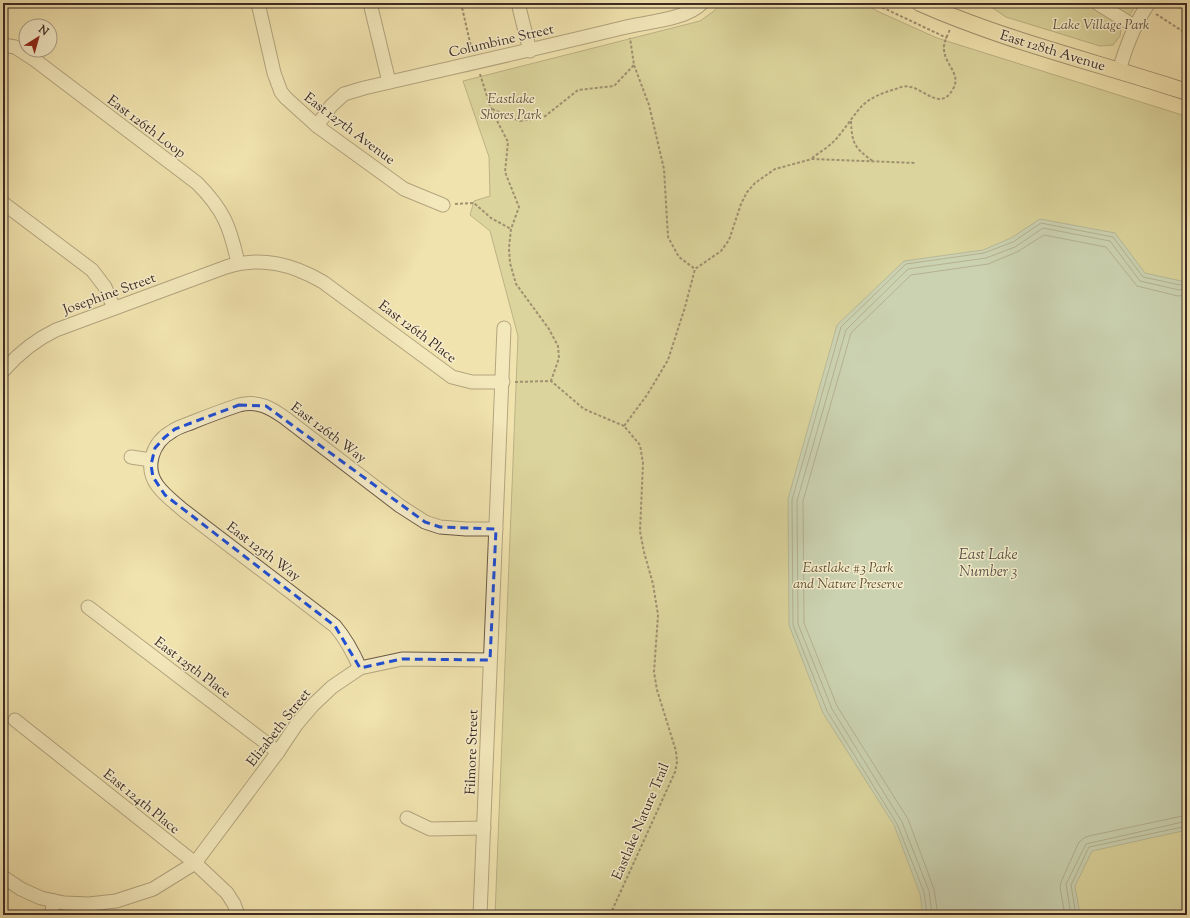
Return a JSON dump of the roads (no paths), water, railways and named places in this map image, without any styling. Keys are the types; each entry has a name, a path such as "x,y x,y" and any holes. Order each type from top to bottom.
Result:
{"main road":[{"name":"East 128th Avenue","path":"920,3 954,18 987,30 1187,92"}],"street":[{"name":"East 127th Avenue","path":"258,3 274,73 281,92 294,106 317,126 404,189 444,204"},
{"path":"370,3 389,82"},
{"path":"518,3 530,51"},
{"name":"Columbine Street","path":"317,126 331,106 344,94 389,82 678,16 692,12 702,3"},
{"path":"1097,3 1134,26"},
{"path":"1119,71 1126,46 1134,26 1152,8"},
{"name":"East 126th Loop","path":"3,45 15,47 35,60 197,183 211,198 223,216 233,241 238,263"},
{"path":"3,203 92,270 105,287 114,308"},
{"name":"East 126th Place","path":"238,263 270,262 289,266 306,272 329,286 452,376 472,382 503,382"},
{"name":"Josephine Street","path":"3,371 31,344 56,330 238,263"},
{"path":"496,529 504,328"},
{"name":"East 126th Way","path":"151,460 156,448 164,438 175,429 239,404 256,403 272,409 400,506 425,522 440,527 496,529"},
{"path":"131,457 151,460"},
{"name":"East 125th Way","path":"151,460 151,472 153,478 165,495 335,626 349,644 360,668"},
{"name":"Filmore Street","path":"480,915 496,529"},
{"name":"East 125th Place","path":"88,607 278,752"},
{"name":"Elizabeth Street","path":"195,863 278,752 296,725 321,696 360,668 382,662 402,659 490,660"},
{"name":"East 124th Place","path":"16,720 195,863 227,893 234,904 238,915"},
{"path":"407,818 430,829 484,828"},
{"path":"3,877 21,889 41,898 54,902 89,904 116,901 153,889 195,863"},
{"path":"51,915 54,902"}],"water":[{"name":"East Lake Number 3","path":"1040,219 1115,233 1145,273 1181,281 1187,278 1187,830 1092,851 1075,886 1080,915 923,915 920,894 894,825 823,713 789,625 788,499 837,325 904,261 983,250 1011,238"}],"park label":[{"name":"Lake Village Park","path":"1101,24"},
{"name":"Eastlake Shores Park","path":"511,106"},
{"name":"Eastlake #3 Park and Nature Preserve","path":"848,576"}]}
